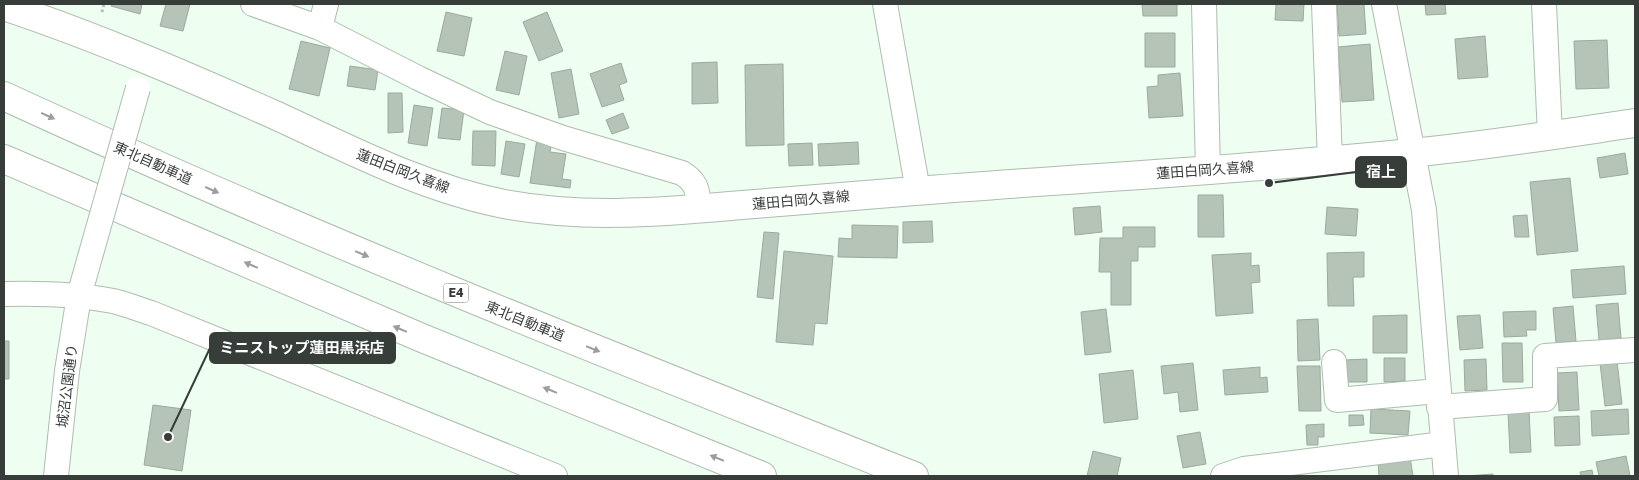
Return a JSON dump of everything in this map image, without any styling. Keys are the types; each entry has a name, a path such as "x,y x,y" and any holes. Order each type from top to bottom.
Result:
{"main road":[{"name":"蓮田白岡久喜線","path":"4,6 101,40 146,59 252,105 394,171 430,184 504,204 571,212 642,213 1330,160 1412,153 1550,136 1635,123"},
{"name":"東北自動車道","path":"4,96 266,214 376,261 914,476"},
{"path":"4,159 422,338 762,476"}],"street":[{"path":"252,4 320,28 490,112 563,138 682,173 692,179 696,188 700,209"},
{"path":"320,28 326,4"},
{"path":"885,4 918,191"},
{"path":"1204,4 1208,170"},
{"path":"1324,4 1330,160"},
{"path":"1384,4 1424,210 1446,476"},
{"path":"1544,4 1550,136"},
{"name":"城沼公園通り","path":"56,476 67,371 79,296 146,59"},
{"path":"4,294 40,293 79,296 115,302 150,313 555,476"},
{"path":"1334,362 1337,400 1545,399 1545,356 1635,350"},
{"path":"1223,476 1244,469 1442,444"}],"path":[{"path":"102,12 104,4"}],"building":[{"path":"112,4 142,4 140,14 111,6"},
{"path":"166,4 190,4 183,31 160,26"},
{"path":"1142,4 1177,4 1177,16 1143,16"},
{"path":"1276,4 1304,4 1303,21 1275,20"},
{"path":"1337,4 1364,4 1366,34 1339,36"},
{"path":"1425,4 1445,4 1446,14 1426,15"},
{"path":"446,12 472,18 464,56 437,51"},
{"path":"547,12 563,51 539,61 523,22"},
{"path":"1145,33 1175,33 1175,67 1145,67"},
{"path":"1485,36 1488,77 1458,79 1455,39"},
{"path":"1607,40 1609,88 1576,89 1574,41"},
{"path":"301,41 330,48 319,96 289,89"},
{"path":"1370,44 1374,100 1342,102 1338,47"},
{"path":"505,51 527,56 519,95 496,90"},
{"path":"717,62 718,103 692,104 692,63"},
{"path":"621,63 627,82 619,85 624,100 602,107 590,74"},
{"path":"783,64 784,145 746,146 745,65"},
{"path":"350,66 378,70 375,90 347,86"},
{"path":"571,69 579,114 559,118 551,73"},
{"path":"1180,73 1183,116 1149,118 1147,87 1158,86 1158,75"},
{"path":"388,93 402,93 403,132 388,133"},
{"path":"414,105 433,108 427,146 408,143"},
{"path":"442,108 464,110 460,140 438,138"},
{"path":"623,113 629,128 612,134 606,120"},
{"path":"473,131 496,131 495,166 472,165"},
{"path":"537,139 552,141 550,152 566,154 562,179 571,180 570,188 530,183"},
{"path":"506,141 525,144 519,177 501,174"},
{"path":"858,142 859,164 819,166 818,144"},
{"path":"812,143 813,165 789,166 788,144"},
{"path":"1625,153 1628,174 1600,178 1597,158"},
{"path":"1570,178 1578,251 1537,255 1530,182"},
{"path":"1198,195 1223,195 1224,237 1198,237"},
{"path":"1100,206 1102,232 1075,235 1073,208"},
{"path":"1327,207 1358,209 1356,236 1325,234"},
{"path":"1527,215 1529,237 1515,237 1513,216"},
{"path":"932,221 933,242 903,243 903,222"},
{"path":"852,225 898,226 897,258 838,257 839,238 852,239"},
{"path":"1123,227 1155,227 1155,247 1138,247 1138,261 1131,261 1131,305 1111,305 1111,272 1099,272 1100,238 1123,238"},
{"path":"764,232 779,233 773,299 757,297"},
{"path":"784,251 833,256 827,324 815,323 813,345 776,342"},
{"path":"1364,252 1364,277 1353,277 1354,306 1328,306 1327,253"},
{"path":"1251,253 1251,266 1259,265 1260,282 1251,283 1253,313 1216,316 1212,255"},
{"path":"1624,266 1626,294 1573,298 1571,270"},
{"path":"1618,303 1621,338 1599,340 1596,305"},
{"path":"1573,306 1576,341 1556,343 1553,308"},
{"path":"1106,309 1111,352 1085,355 1081,312"},
{"path":"1536,311 1536,330 1526,330 1527,336 1504,337 1503,312"},
{"path":"1407,315 1407,353 1373,353 1373,316"},
{"path":"1480,315 1483,348 1460,350 1457,316"},
{"path":"1318,319 1320,360 1298,361 1297,320"},
{"path":"4,341 9,341 9,379 4,379"},
{"path":"1502,343 1522,343 1523,382 1503,382"},
{"path":"1384,358 1405,358 1405,381 1384,382"},
{"path":"1367,359 1367,382 1345,382 1344,360"},
{"path":"1486,359 1487,390 1465,391 1464,360"},
{"path":"1617,361 1622,404 1605,406 1600,363"},
{"path":"1193,363 1198,410 1180,412 1178,392 1164,394 1161,366"},
{"path":"1297,366 1320,366 1321,411 1299,411"},
{"path":"1260,367 1260,378 1267,377 1268,392 1225,395 1223,370"},
{"path":"1133,370 1138,419 1104,423 1099,374"},
{"path":"1577,372 1579,410 1559,411 1557,373"},
{"path":"153,405 191,410 182,471 144,465"},
{"path":"1371,409 1410,411 1408,435 1370,433"},
{"path":"1628,409 1629,434 1592,436 1591,411"},
{"path":"1529,411 1531,452 1510,453 1508,412"},
{"path":"1349,415 1363,415 1364,425 1349,426"},
{"path":"1579,416 1580,445 1555,446 1554,417"},
{"path":"1324,424 1324,437 1318,437 1318,445 1307,445 1306,425"},
{"path":"1200,432 1206,464 1183,468 1177,436"},
{"path":"1093,451 1121,458 1117,476 1087,476"},
{"path":"1626,456 1630,476 1599,476 1596,462"},
{"path":"1410,457 1413,476 1379,476 1378,461"},
{"path":"1592,470 1593,476 1581,476 1580,472"},
{"path":"1493,474 1493,476 1466,476"}],"place":[{"name":"宿上","path":"1269,183"},
{"name":"ミニストップ蓮田黒浜店","path":"168,437"}]}
